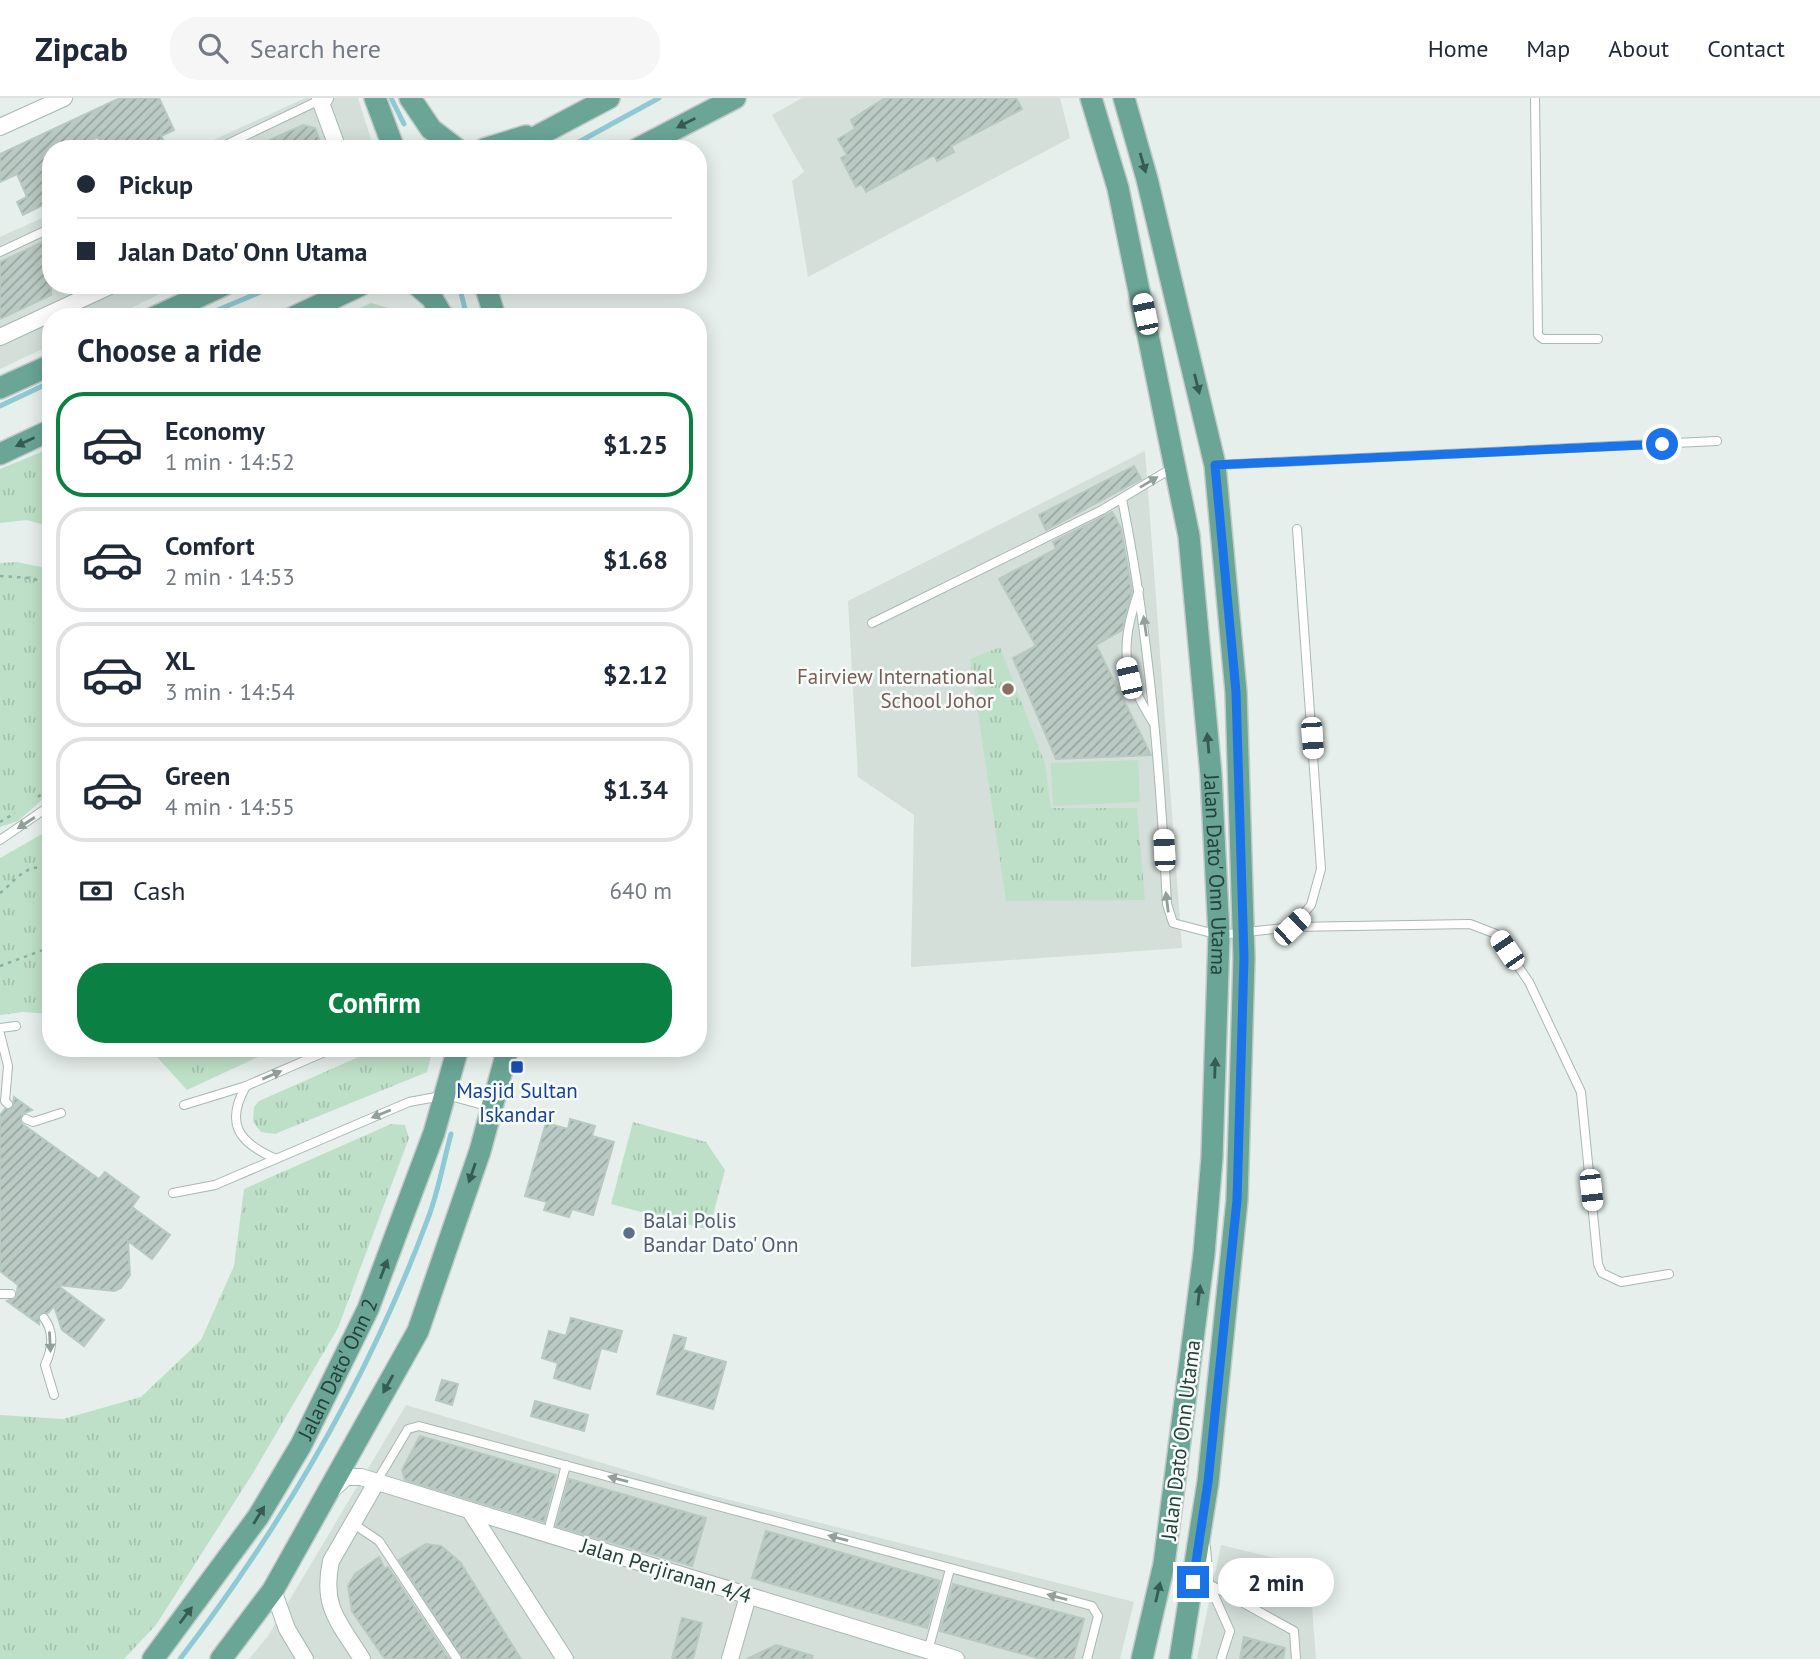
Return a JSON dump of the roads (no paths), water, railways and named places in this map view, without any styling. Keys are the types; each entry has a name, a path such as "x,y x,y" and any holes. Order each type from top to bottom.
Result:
{"main road":[{"path":"375,98 389,140"},
{"path":"407,98 427,140"},
{"path":"407,98 432,129 446,140"},
{"path":"530,140 609,98"},
{"path":"654,140 735,98"},
{"name":"Jalan Dato' Onn Utama","path":"1091,98 1118,188 1189,536 1211,775 1219,935 1212,1157 1204,1254 1164,1564 1142,1659"},
{"name":"Jalan Dato' Onn Utama","path":"1124,98 1147,179 1215,465 1236,692 1241,934 1244,958 1237,1200 1203,1512 1180,1659"},
{"path":"514,140 551,129"},
{"path":"174,308 205,294"},
{"path":"312,308 342,294"},
{"path":"427,294 438,308"},
{"path":"0,388 42,369"},
{"path":"0,454 42,434"},
{"path":"1189,536 1221,531"},
{"name":"Jalan Dato' Onn 2","path":"153,1659 258,1517 300,1445 368,1309 447,1095 456,1057"},
{"path":"221,1659 273,1590 418,1331 480,1151 505,1057"}],"street":[{"path":"0,128 64,98"},
{"path":"322,99 335,140"},
{"path":"62,308 93,294"},
{"path":"0,337 42,318"},
{"path":"356,1441 358,1463 376,1483 331,1561 327,1595 332,1610 362,1659"},
{"name":"Jalan Perjiranan 4/4","path":"329,1494 340,1481 352,1475 748,1596 917,1652 956,1659"},
{"path":"470,1511 565,1659"},
{"path":"273,1590 287,1629 305,1659"},
{"path":"730,1659 748,1596"},
{"path":"257,1612 287,1629"}],"lane":[{"path":"1535,98 1538,335 1543,339 1598,339"},
{"path":"236,140 322,99"},
{"path":"0,252 42,232"},
{"path":"1215,465 1717,441"},
{"path":"872,623 1122,499 1176,466"},
{"path":"1122,499 1140,588 1169,917 1180,927 1219,935 1292,927 1470,924 1496,934 1529,982 1558,1038 1581,1092 1598,1264 1602,1273 1621,1282 1669,1274"},
{"path":"1292,927 1311,905 1321,869 1297,529"},
{"path":"1140,588 1126,632 1125,660 1129,678 1154,725"},
{"path":"0,840 42,811"},
{"path":"0,1028 16,1026"},
{"path":"0,1034 8,1066 5,1101 8,1104"},
{"path":"184,1105 246,1086 313,1057"},
{"path":"246,1086 238,1100 235,1117 241,1136 252,1148 274,1158"},
{"path":"173,1193 215,1185 410,1102 447,1095 491,1108"},
{"path":"26,1119 33,1122 61,1113"},
{"path":"0,1294 12,1294"},
{"path":"44,1318 52,1350 45,1365 54,1395"},
{"path":"376,1483 413,1426 1097,1609 1098,1616 1087,1659"},
{"path":"547,1535 566,1465"},
{"path":"1203,1512 1209,1584 1230,1631 1222,1659"},
{"path":"352,1523 379,1541 457,1659"},
{"path":"917,1652 950,1569"},
{"path":"1209,1584 1294,1631 1296,1659"}],"waterway":[{"path":"391,98 404,124"},
{"path":"582,140 659,98"},
{"path":"222,308 256,294"},
{"path":"461,294 465,308"},
{"path":"0,406 42,386"},
{"path":"180,1659 253,1557 320,1449 350,1394 404,1280 427,1221 451,1134"}],"place":[{"name":"Fairview International School Johor","path":"1008,689"},
{"name":"Masjid Sultan Iskandar","path":"517,1067"},
{"name":"Balai Polis Bandar Dato' Onn","path":"629,1233"}]}
